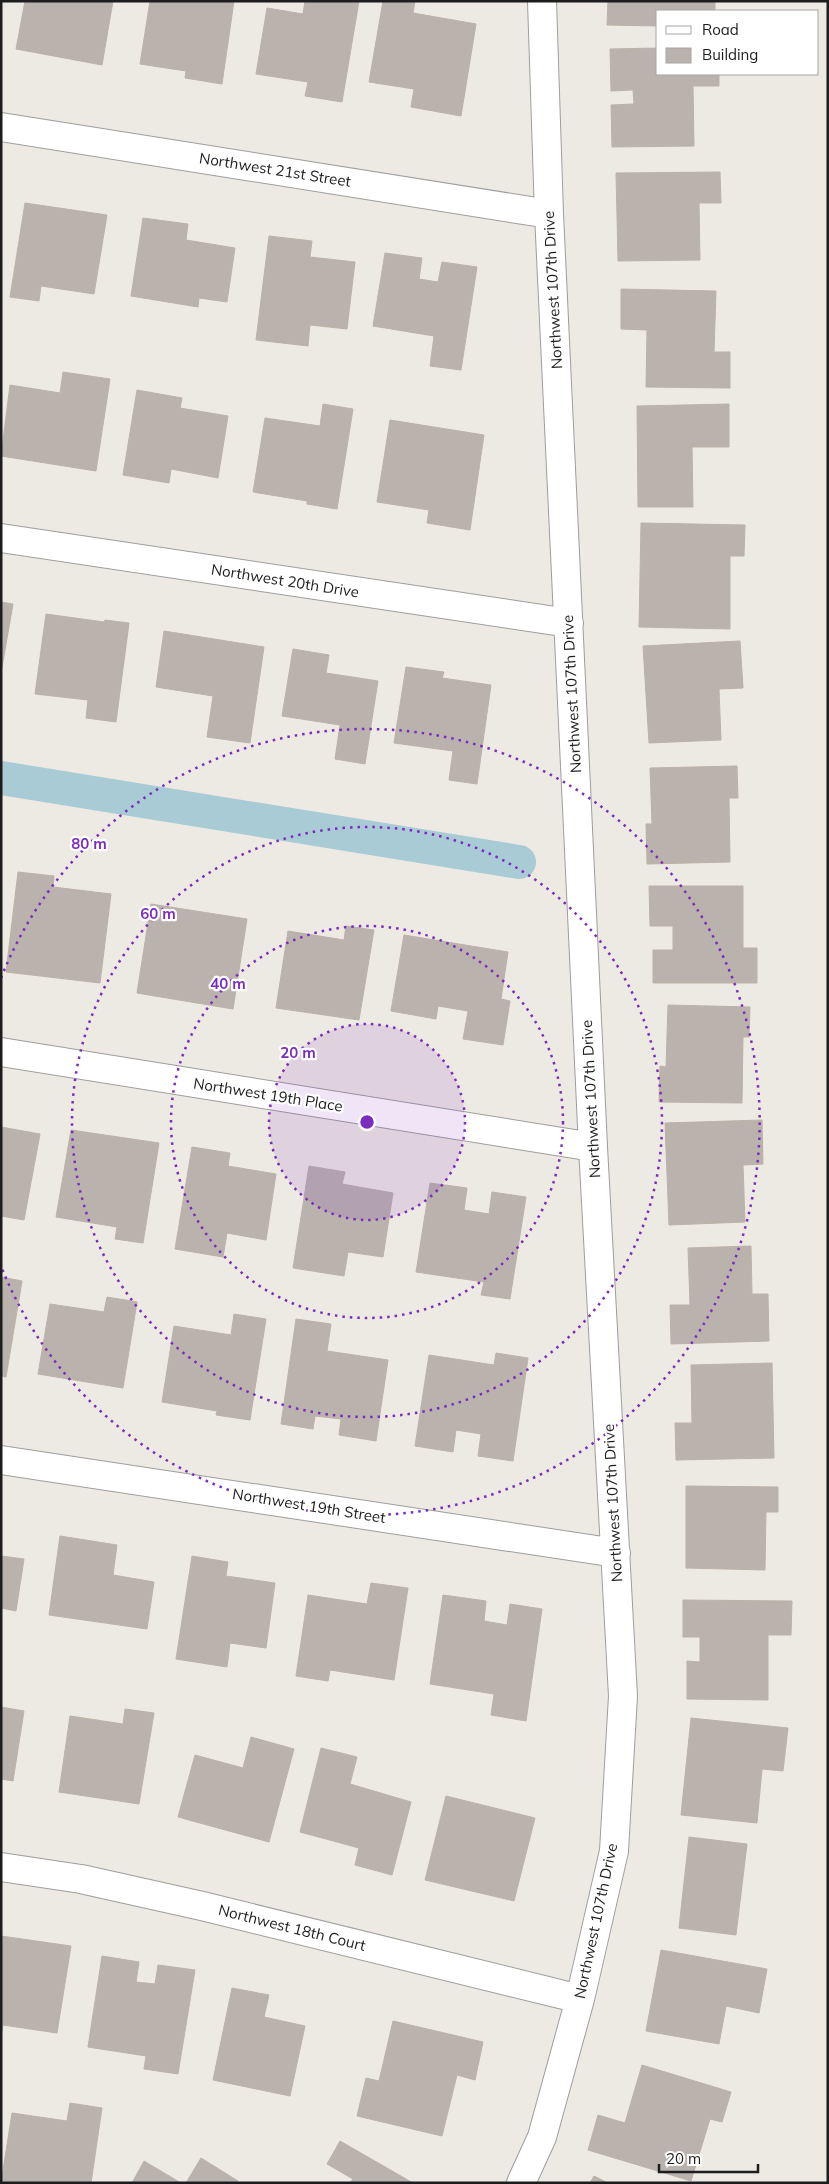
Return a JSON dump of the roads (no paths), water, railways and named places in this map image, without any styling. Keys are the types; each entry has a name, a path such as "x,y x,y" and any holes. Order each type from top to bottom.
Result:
{"street":[{"name":"Northwest 107th Drive","path":"521,2183 542,2136 580,1999 614,1850 623,1696 593,1147 549,214 542,1"},
{"name":"Northwest 21st Street","path":"1,127 549,214"},
{"name":"Northwest 20th Drive","path":"1,538 569,624"},
{"name":"Northwest 19th Place","path":"1,1052 593,1147"},
{"name":"Northwest 19th Street","path":"1,1460 616,1552"},
{"name":"Northwest 18th Court","path":"1,1867 81,1879 202,1906 580,1999"}],"waterway":[{"path":"1,778 519,862"}]}
